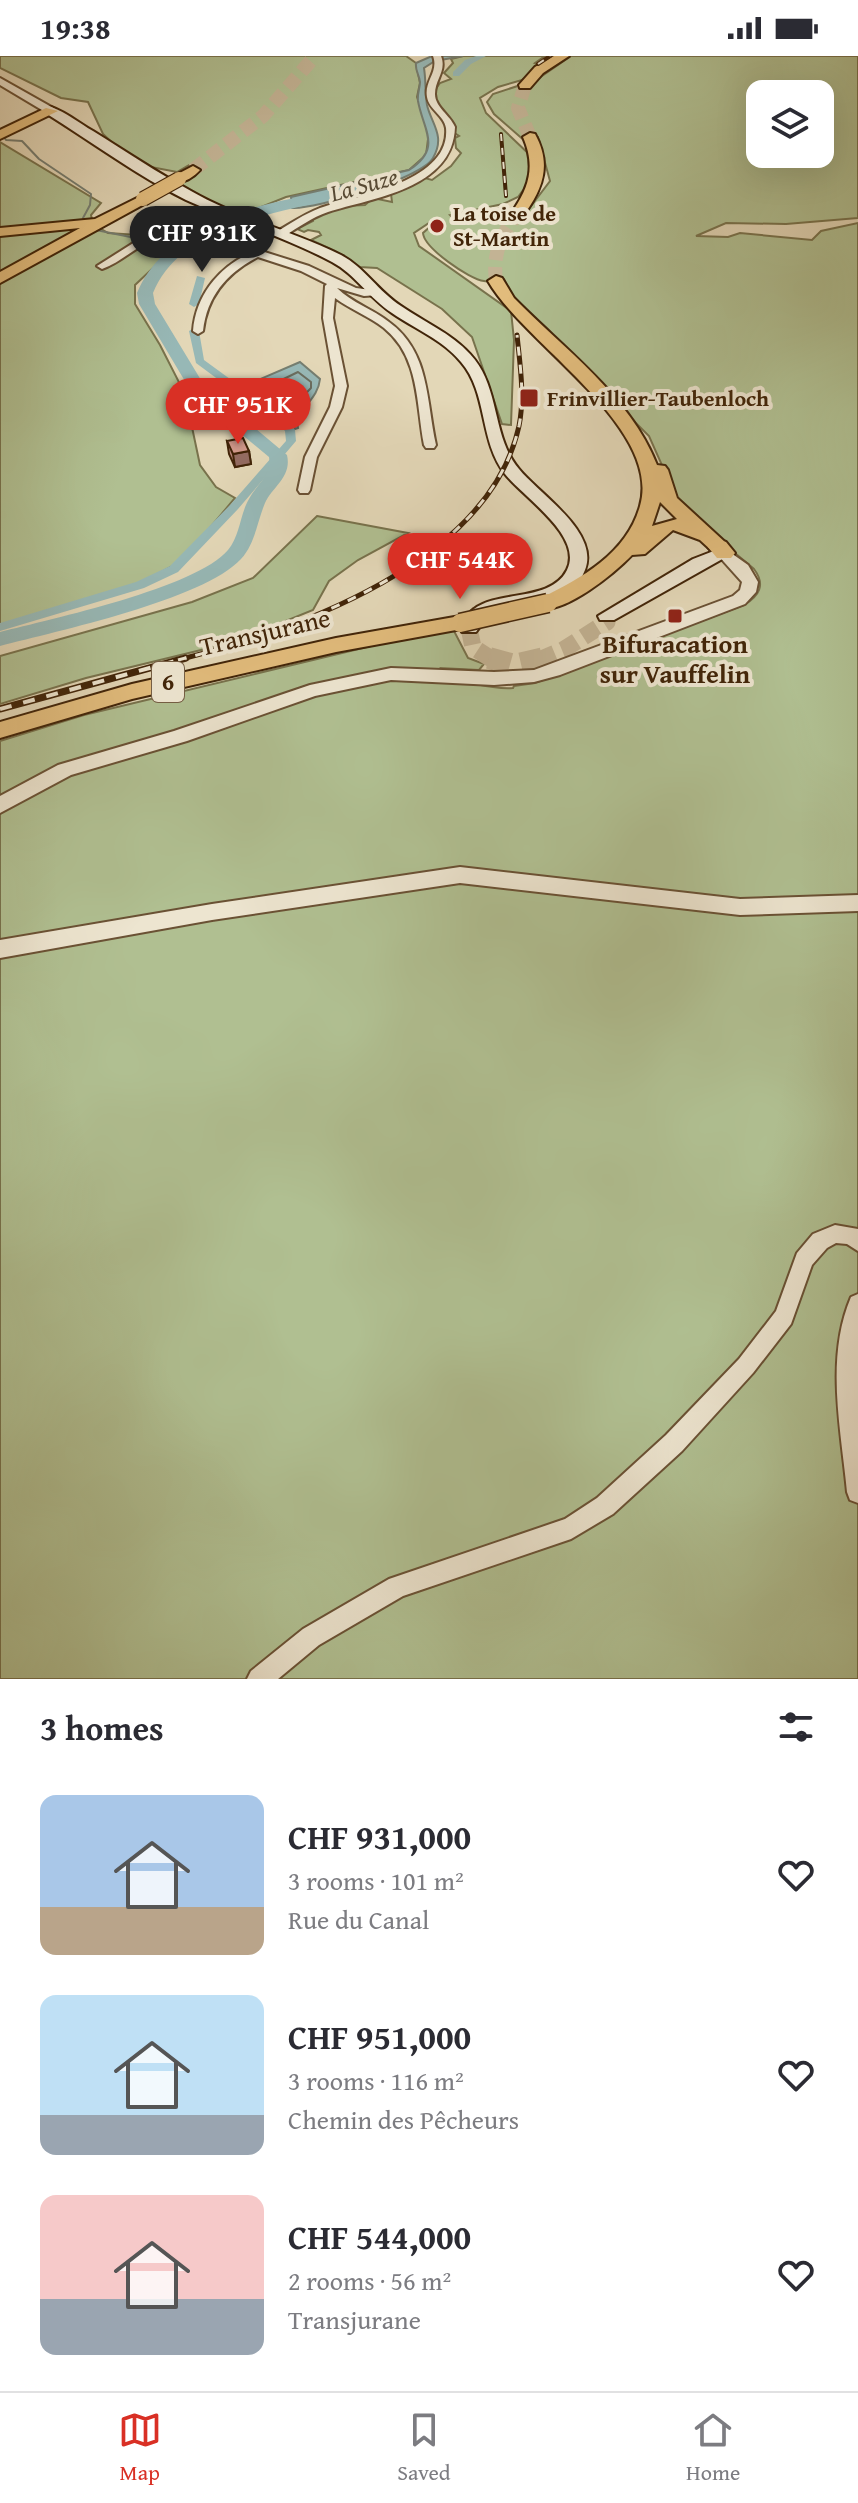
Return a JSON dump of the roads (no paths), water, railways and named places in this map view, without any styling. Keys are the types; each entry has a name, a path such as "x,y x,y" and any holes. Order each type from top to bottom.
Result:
{"main road":[{"path":"525,85 539,70 563,56"},
{"path":"0,135 51,111 189,196 338,259 375,293 441,336 472,365 487,396 501,456 514,474 570,532 580,549 580,560 573,577 555,591 510,603 469,626"},
{"path":"521,209 532,194 539,173 540,164 530,137"},
{"path":"0,278 192,171"},
{"path":"4,232 84,224 143,199"},
{"path":"4,232 26,235 37,245 34,253 15,270"},
{"name":"Transjurane","path":"0,730 54,711 149,686 339,644 469,626 548,603 591,581 620,558 654,524 648,462 640,445 614,410 507,300 496,281"},
{"path":"640,445 656,461 668,500 722,550"},
{"path":"654,524 687,527 722,550"},
{"path":"607,616 722,550"}],"street":[{"path":"278,233 321,211 406,183 434,166 449,136 448,119 433,105 430,95 440,71 438,59"},
{"path":"0,81 51,111"},
{"path":"102,266 125,256 147,240 166,234 225,241"},
{"path":"198,331 199,315 213,287 234,266 258,253 270,260 297,265 388,325 414,353 430,445"},
{"path":"329,285 375,293"},
{"path":"304,490 311,457 336,407 341,386 328,318 329,285"},
{"path":"0,806 36,781 66,768 147,746 342,682 407,673 523,680 554,671 739,600 748,592 750,582 742,569 722,550"},
{"path":"0,949 212,912 460,875 740,907 858,903"},
{"path":"259,1679 311,1637 397,1587 571,1528 605,1506 674,1443 746,1366 784,1317 804,1260 820,1241 835,1234 851,1235 858,1242"},
{"path":"858,1304 852,1317 847,1351 858,1492"}],"water":[{"path":"432,56 463,56 435,61 424,68 427,105 438,136 433,158 409,175 389,183 344,198 293,208 296,205 292,205 291,197 409,170 419,162 428,146 428,138 418,101 420,82 416,63"},
{"path":"300,362 320,379 295,429 291,420 244,386"}],"waterway":[{"path":"456,74 468,62 482,56"},
{"path":"0,131 6,140 22,141 39,159 91,194 90,205 83,218 85,224"},
{"name":"La Suze","path":"0,639 162,593 220,567 235,554 259,497 277,473 278,455 217,407 191,381 162,325 147,304 145,293 167,261 206,233 253,213 324,197"},
{"path":"91,229 155,242 174,252"},
{"path":"194,304 200,278"},
{"path":"0,627 140,585 174,569 234,507 291,441 290,430 281,421 199,361 194,331"}],"tunnel":[{"path":"193,170 263,116 315,56"},
{"path":"525,85 518,108 530,137"},
{"path":"496,281 500,242 521,209"},
{"path":"542,659 563,650 607,622 607,616"},
{"path":"469,628 473,647 491,658"},
{"path":"491,658 514,665 542,659"}],"railway":[{"path":"538,64 550,56"},
{"path":"501,134 506,196"},
{"path":"178,660 277,630 330,609 382,583 429,552 470,516 501,474 519,426 522,392 517,335"},
{"path":"0,709 186,658"}],"place":[{"name":"La toise de St-Martin","path":"437,226"},
{"name":"Frinvillier-Taubenloch","path":"529,398"},
{"name":"Bifuracation sur Vauffelin","path":"675,616"}]}
